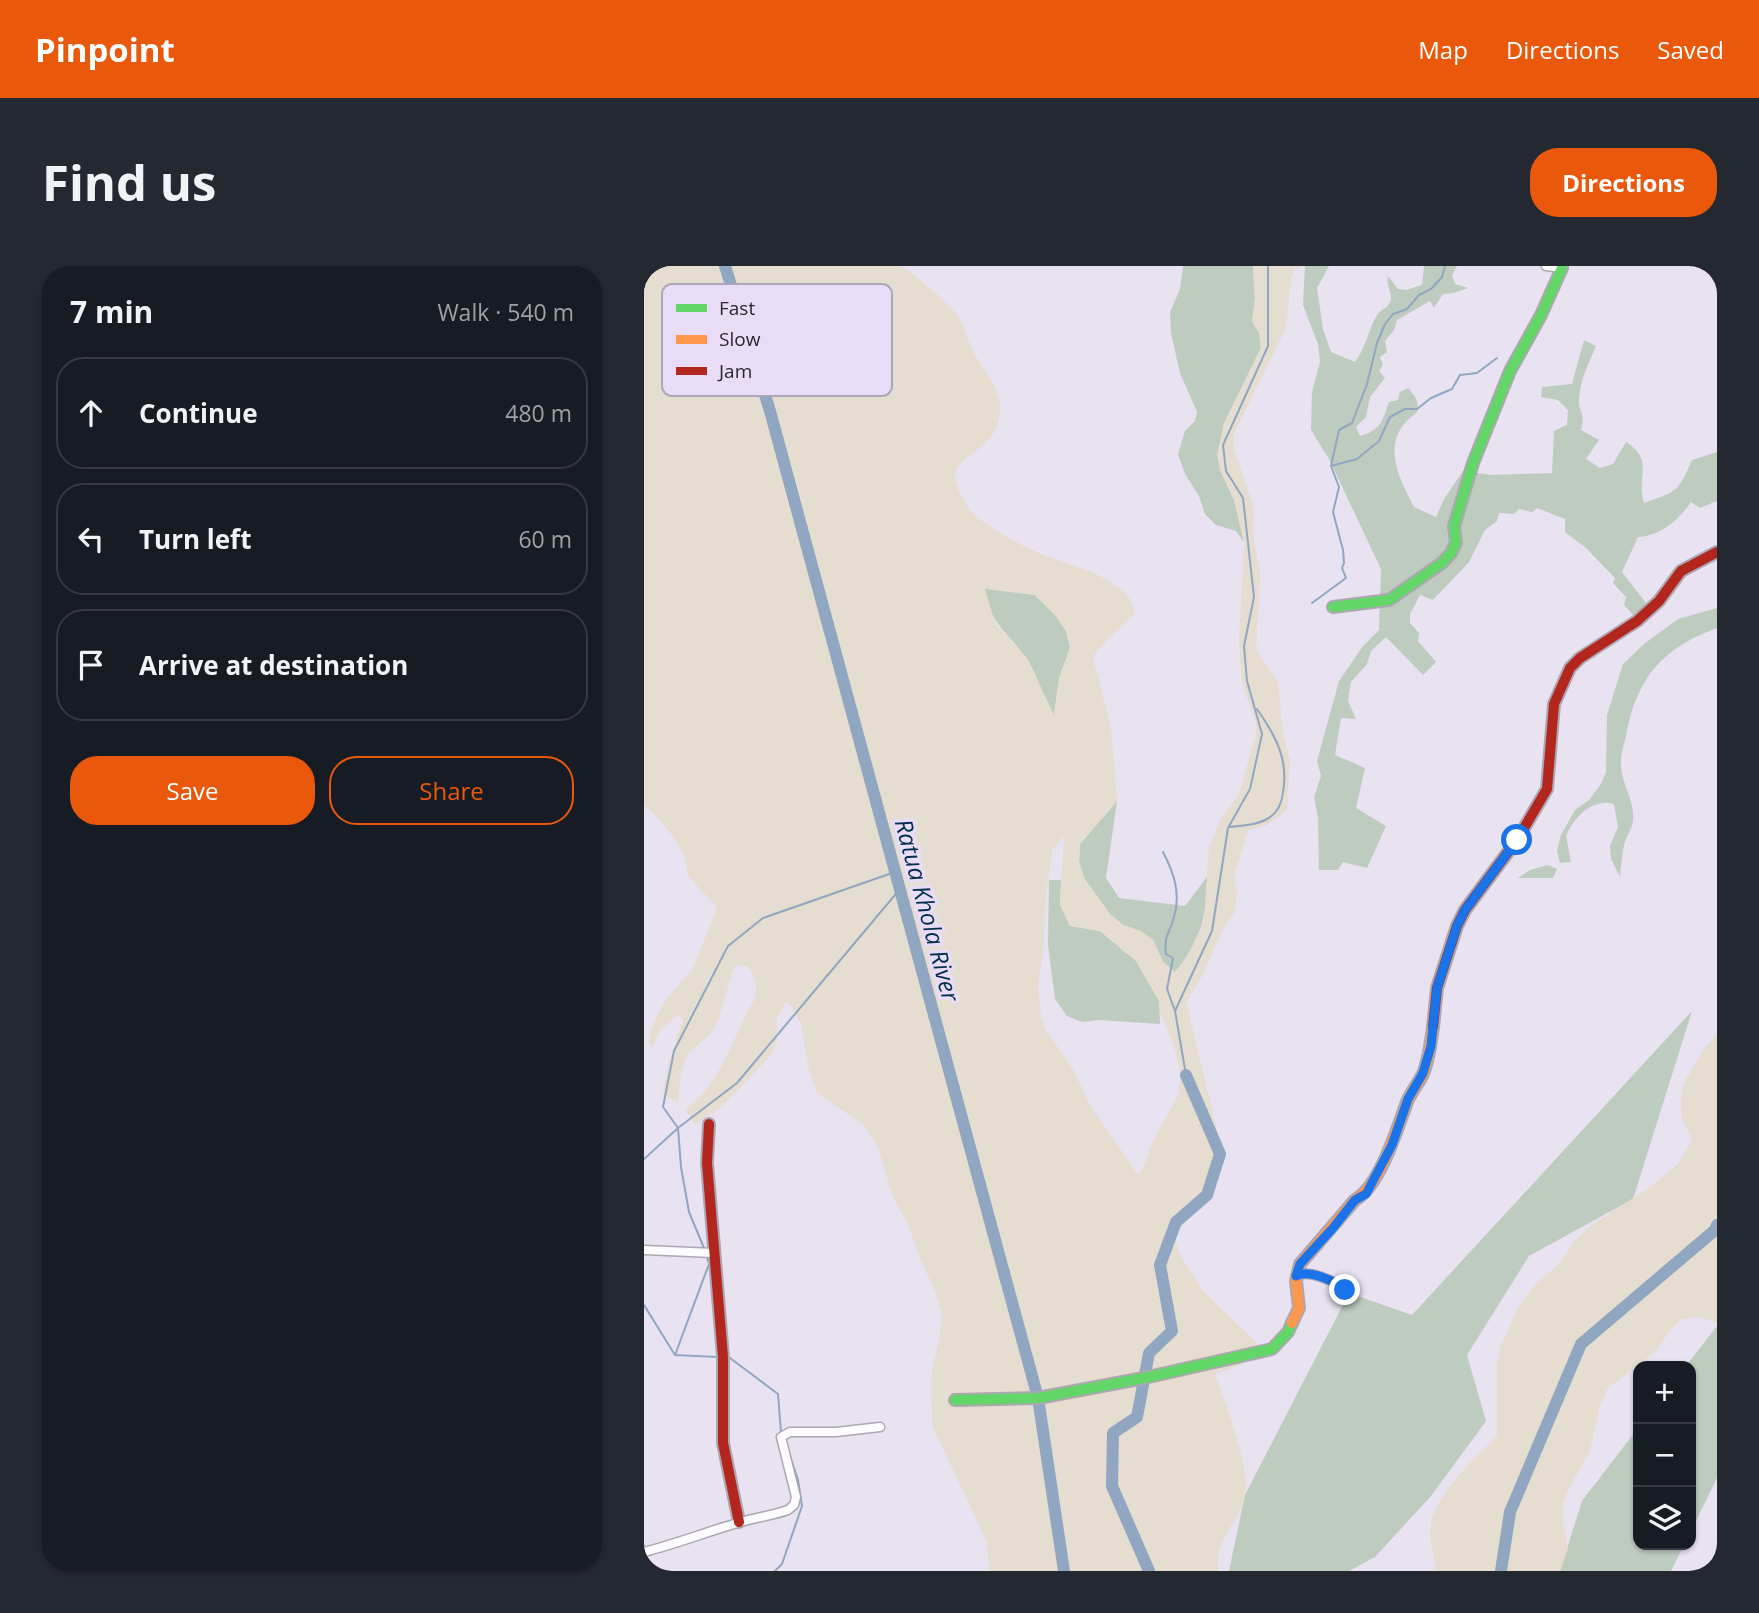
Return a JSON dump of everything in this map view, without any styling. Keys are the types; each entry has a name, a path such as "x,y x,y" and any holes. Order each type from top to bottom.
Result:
{"street":[{"path":"1333,607 1389,600 1451,553 1456,543 1454,526 1473,463 1510,371 1541,315 1562,267 1546,266"},
{"path":"955,1400 1038,1398 1156,1376 1272,1349 1288,1332 1298,1312 1300,1300 1296,1276 1300,1264 1355,1200 1366,1194 1392,1145 1408,1099 1423,1073 1431,1046 1437,988 1457,926 1472,899 1517,840 1547,789 1554,704 1570,668 1580,658 1637,621 1659,601 1681,572 1717,552"},
{"path":"709,1124 707,1163 723,1357 723,1443 739,1522"},
{"path":"644,1250 714,1253"},
{"path":"1296,1276 1301,1273 1312,1274 1338,1284 1345,1290"},
{"path":"644,1552 739,1522 779,1513 794,1505 796,1497 793,1480 781,1437 790,1432 836,1432 880,1427"}],"green space":[{"path":"1183,266 1253,266 1255,299 1252,321 1259,333 1261,348 1224,423 1220,470 1234,500 1244,542 1236,531 1216,525 1205,514 1178,454 1185,431 1195,421 1197,412 1180,373 1171,333 1170,312 1180,289"},
{"path":"1305,266 1329,266 1317,288 1323,329 1331,352 1355,362 1377,315 1391,301 1388,276 1398,289 1406,290 1422,285 1424,266 1457,266 1452,275 1455,284 1468,288 1443,294 1434,308 1430,301 1397,320 1394,330 1385,341 1387,352 1380,357 1383,365 1379,371 1385,378 1370,397 1366,417 1356,427 1360,436 1376,428 1389,402 1398,400 1400,392 1408,388 1416,399 1417,412 1398,433 1395,444 1396,466 1414,507 1436,517 1444,499 1463,471 1492,475 1552,473 1554,431 1567,425 1568,410 1558,400 1541,397 1542,387 1572,384 1584,340 1596,346 1580,392 1579,404 1583,419 1581,430 1599,440 1586,459 1600,468 1613,464 1626,442 1640,455 1644,503 1676,489 1692,460 1717,452 1717,501 1700,508 1691,502 1668,526 1654,534 1638,537 1622,572 1646,603 1634,616 1624,605 1626,597 1613,583 1615,578 1585,547 1565,532 1565,519 1537,508 1532,512 1519,509 1514,514 1499,513 1497,521 1485,530 1469,562 1433,600 1420,595 1410,614 1410,623 1419,633 1418,641 1436,662 1423,675 1386,637 1371,651 1367,664 1351,682 1348,701 1356,719 1341,718 1335,755 1365,768 1356,808 1386,826 1367,868 1343,862 1338,870 1319,870 1318,817 1314,797 1321,776 1317,761 1339,681 1363,646 1379,630 1381,569 1329,459 1311,430 1312,392 1320,362 1318,344 1303,305"},
{"path":"985,588 1035,595 1056,616 1066,631 1070,648 1059,678 1054,716 1025,656 990,611"},
{"path":"1717,608 1717,628 1681,645 1667,656 1645,682 1637,698 1621,759 1621,770 1632,805 1633,820 1624,845 1620,877 1611,859 1610,846 1618,827 1614,804 1592,806 1579,816 1566,836 1571,862 1560,863 1557,851 1561,835 1575,810 1589,800 1606,772 1607,715 1623,664 1644,644 1678,619"},
{"path":"1117,801 1106,878 1119,898 1185,906 1207,877 1206,904 1201,928 1191,950 1175,972 1163,962 1153,940 1141,931 1123,925 1110,914 1084,878 1079,862 1080,844"},
{"path":"1548,865 1557,869 1553,878 1518,878 1530,870"},
{"path":"1049,880 1061,880 1060,905 1070,926 1100,931 1136,961 1159,1001 1160,1024 1098,1020 1082,1022 1067,1016 1055,999 1048,945"},
{"path":"1692,1011 1633,1199 1529,1256 1467,1355 1486,1421 1431,1496 1375,1557 1349,1571 1229,1571 1245,1495 1349,1293 1412,1315"},
{"path":"1717,1326 1717,1478 1696,1521 1696,1361 1690,1361"},
{"path":"1633,1435 1633,1550 1682,1550 1671,1571 1560,1571 1582,1501"}],"sand":[{"path":"644,266 902,266 955,312 997,393 1000,415 996,428 989,439 957,468 955,478 969,508 984,522 1019,544 1114,584 1125,593 1132,605 1135,614 1093,658 1111,729 1117,801 1080,844 1079,862 1084,878 1110,914 1123,925 1141,931 1153,940 1163,962 1175,972 1186,959 1204,921 1209,847 1221,819 1239,794 1256,735 1256,722 1241,672 1239,641 1244,542 1234,500 1220,470 1217,455 1224,423 1261,348 1259,333 1252,321 1255,299 1253,266 1305,266 1294,269 1285,330 1233,436 1234,449 1254,508 1253,533 1260,573 1256,650 1278,682 1283,735 1290,759 1287,810 1267,825 1248,830 1234,876 1237,895 1234,913 1186,1002 1219,1138 1221,1162 1207,1195 1176,1222 1175,1239 1180,1255 1204,1292 1260,1346 1241,1364 1215,1373 1241,1452 1246,1483 1242,1505 1220,1548 1218,1571 990,1571 986,1540 932,1425 931,1375 942,1313 935,1292 909,1226 893,1197 877,1145 864,1125 817,1093 809,1070 801,1024 792,1007 786,1002 777,1018 776,1045 771,1055 722,1107 695,1124 685,1109 715,1077 754,999 754,978 748,967 740,965 733,969 719,1019 710,1034 688,1053 681,1072 678,1103 663,1094 668,1065 683,1020 678,1015 660,1030 652,1048 649,1041 655,1019 665,1001 693,968 717,908 689,877 682,851 662,822 644,805","holes":["985,589 1035,595 1056,616 1066,631 1070,648 1059,678 1054,715 1027,658 995,623","1064,836 1060,905 1070,926 1100,931 1136,961 1159,1001 1160,1012 1174,1046 1180,1069 1179,1093 1138,1175 1089,1104 1074,1071 1045,1029 1041,1017 1038,985 1043,954 1046,896 1052,850"]},
{"path":"1717,1034 1717,1323 1699,1317 1682,1319 1670,1330 1656,1351 1643,1361 1633,1361 1633,1369 1608,1388 1599,1409 1590,1451 1563,1503 1568,1549 1560,1571 1435,1571 1430,1533 1437,1507 1455,1480 1497,1436 1497,1363 1501,1345 1519,1306 1535,1285 1560,1263 1574,1241 1592,1225 1650,1187 1678,1164 1691,1142 1681,1117 1681,1095 1684,1083 1702,1052"}],"waterway":[{"name":"Ratua Khola River","path":"725,266 731,284"},
{"path":"1186,1075 1175,1011 1212,931 1228,828 1250,789 1262,734 1247,681 1244,646 1254,597 1243,498 1226,471 1223,445 1268,346 1268,266"},
{"path":"1312,603 1346,578 1342,568 1343,550 1333,512 1339,487 1331,466 1339,430 1352,423 1385,324 1393,314 1407,309 1419,295 1431,289 1442,277 1445,266"},
{"path":"1331,466 1357,459 1379,441 1390,417 1405,409 1417,409 1431,398 1452,389 1460,375 1477,373 1497,358"},
{"name":"Ratua Khola River","path":"765,396 1038,1398 1064,1571"},
{"path":"1229,827 1254,824 1271,817 1282,800 1282,758 1270,728 1257,709"},
{"path":"1163,852 1173,876 1177,900 1166,938 1166,954 1173,958 1167,989 1175,1011"},
{"path":"704,1248 689,1212 678,1128 663,1107 674,1051 728,946 763,918 895,872"},
{"path":"644,1159 678,1128 737,1083 900,889"},
{"path":"1149,1571 1112,1486 1113,1433 1137,1417 1149,1353 1172,1331 1160,1265 1176,1222 1207,1195 1220,1154 1186,1075"},
{"path":"1501,1571 1510,1512 1581,1344 1715,1230 1717,1225"},
{"path":"675,1355 709,1264 707,1257"},
{"path":"644,1305 675,1355 717,1357"},
{"path":"726,1357 778,1394 781,1433"},
{"path":"775,1571 782,1564 802,1506 798,1480 786,1444"}],"traffic: fast":[{"path":"1333,607 1389,600 1442,563 1451,553 1456,543 1454,526 1473,463 1510,371 1541,315 1562,268"},
{"path":"955,1400 1038,1398 1144,1378 1272,1349 1288,1332 1292,1323"}],"traffic: slow":[{"path":"1292,1323 1299,1308 1296,1281 1300,1264 1364,1193 1380,1170 1409,1098 1423,1074 1433,1027"}],"traffic: jam":[{"path":"1433,1027 1437,988 1457,926 1465,910 1517,840 1547,789 1554,704 1570,668 1580,658 1637,621 1659,601 1681,571 1717,552"},
{"path":"709,1124 707,1163 723,1357 723,1443 739,1522"}],"route":[{"path":"1345,1290 1338,1284 1312,1274 1301,1273 1296,1276 1300,1264 1355,1200 1366,1194 1392,1145 1408,1099 1423,1073 1431,1046 1434,1001 1440,975 1457,926 1488,877 1517,840"}]}
